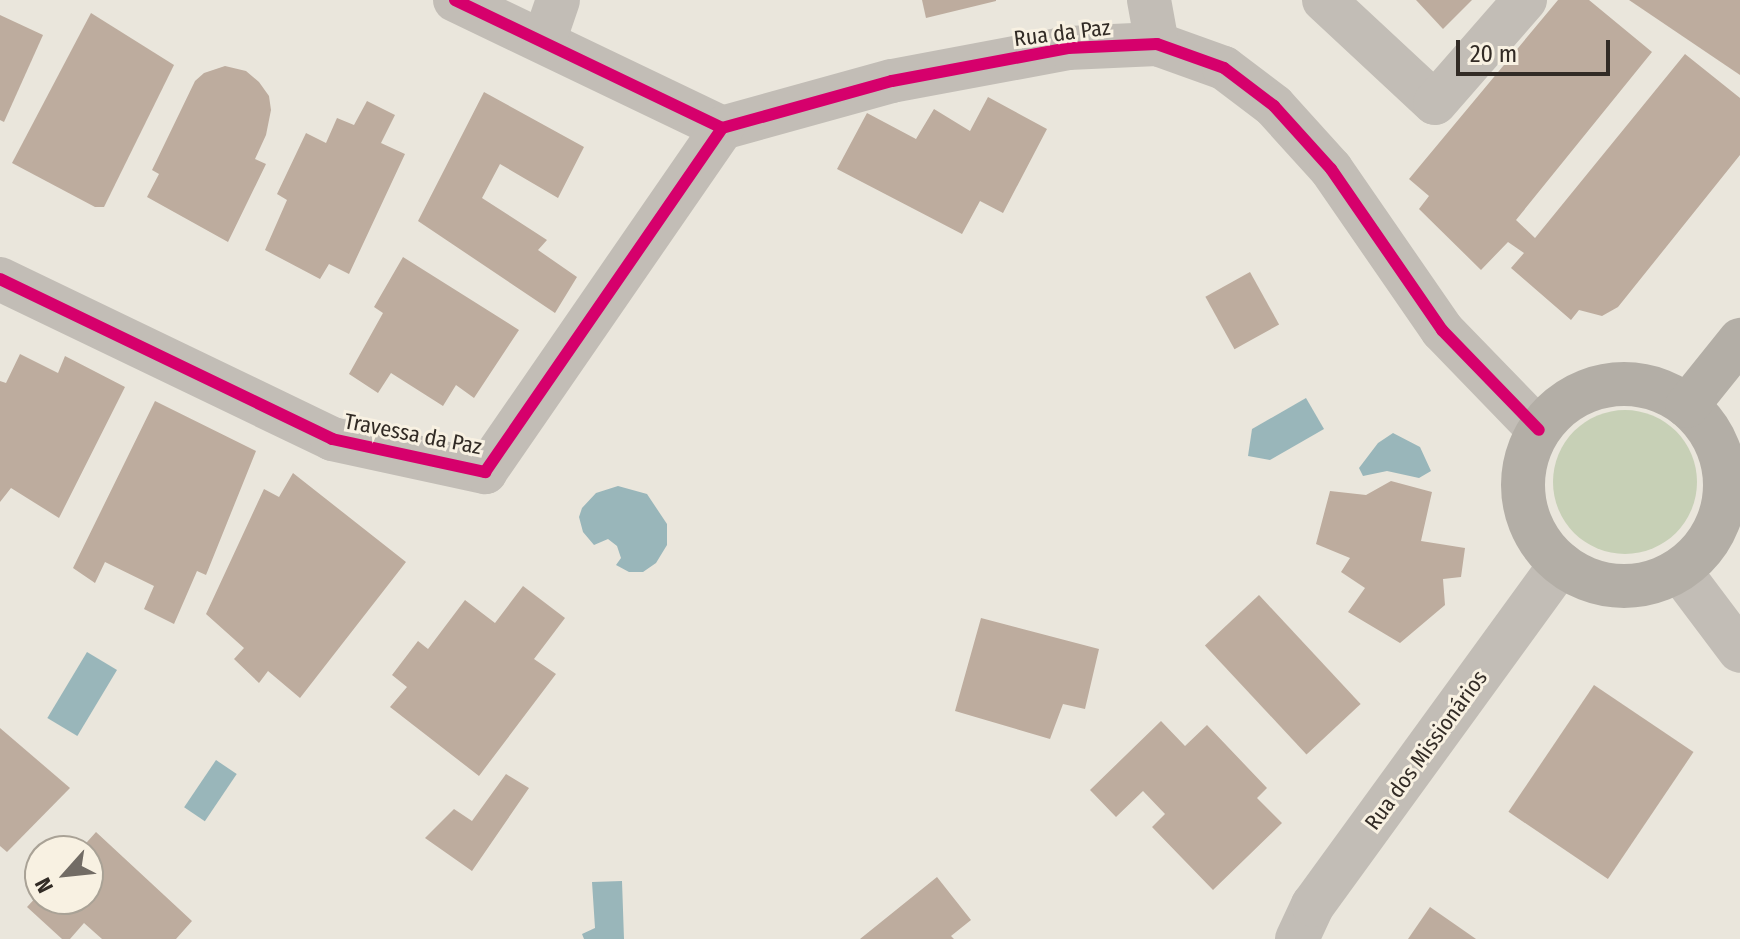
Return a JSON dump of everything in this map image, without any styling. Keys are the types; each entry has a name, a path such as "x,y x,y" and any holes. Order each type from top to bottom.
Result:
{"street":[{"path":"455,0 722,128"},
{"path":"544,41 558,0"},
{"path":"1149,0 1157,44"},
{"path":"1324,0 1435,103 1525,0"},
{"name":"Rua da Paz","path":"722,128 892,81 1068,48 1157,44 1224,68 1274,106 1331,169 1442,330 1539,430"},
{"name":"Travessa da Paz","path":"0,279 332,439 485,472 722,128"},
{"path":"1687,406 1740,340"},
{"path":"1608,385 1650,387 1687,406 1702,421 1721,459 1724,501 1709,541 1679,570 1640,586 1619,587 1578,576 1561,564 1533,531 1526,511 1524,469 1539,430 1568,400 1608,385"},
{"name":"Rua dos Missionários","path":"1297,939 1313,905 1561,564"},
{"path":"1679,570 1740,651"}],"green space":[{"path":"1625,410 1652,416 1676,431 1691,455 1697,482 1691,509 1676,533 1652,548 1625,554 1598,548 1574,533 1559,509 1553,482 1559,455 1574,431 1598,416"}],"water":[{"path":"1306,398 1324,429 1270,460 1248,456 1252,429"},
{"path":"1393,433 1420,447 1431,471 1419,478 1387,471 1363,476 1359,468 1378,443"},
{"path":"618,486 647,494 667,524 667,545 656,563 643,572 629,572 616,565 621,558 617,546 608,539 594,545 583,532 579,517 582,508 596,493"},
{"path":"87,652 117,670 77,736 47,718"},
{"path":"216,760 237,774 205,821 184,807"},
{"path":"622,881 624,939 584,939 582,934 595,928 592,882"}],"building":[{"path":"922,0 996,0 996,1 926,18"},
{"path":"1416,0 1472,0 1443,29"},
{"path":"1558,0 1589,0 1652,52 1516,220 1535,238 1685,54 1740,98 1740,155 1618,307 1602,316 1579,310 1571,320 1511,268 1524,253 1508,242 1481,270 1419,209 1429,196 1409,179"},
{"path":"1629,0 1740,0 1740,75"},
{"path":"91,13 174,65 104,207 95,207 12,163"},
{"path":"0,15 43,35 4,122 0,120"},
{"path":"225,66 246,71 259,82 269,96 271,110 266,135 255,159 266,164 228,242 147,197 159,174 152,170 195,81 204,73"},
{"path":"484,92 584,147 558,198 500,164 482,198 547,240 538,250 577,277 555,313 418,221"},
{"path":"988,97 1047,129 1003,213 980,201 962,234 837,169 867,113 916,139 934,109 970,131"},
{"path":"367,101 395,115 381,143 405,154 349,274 329,264 320,279 265,250 287,200 277,194 306,133 326,143 337,118 354,125"},
{"path":"403,257 519,330 474,398 456,385 443,406 391,373 378,393 349,374 383,313 374,307"},
{"path":"1250,272 1279,324 1234,349 1205,297"},
{"path":"20,354 58,373 65,356 125,387 59,518 11,488 0,502 0,381 6,383"},
{"path":"155,401 256,451 206,575 197,571 174,624 144,609 154,586 105,562 95,583 73,568"},
{"path":"293,473 406,562 300,698 268,671 259,683 234,659 244,648 206,614 264,489 279,497"},
{"path":"1391,481 1432,492 1421,541 1465,548 1461,577 1443,579 1445,605 1400,643 1348,612 1365,588 1341,572 1350,558 1316,544 1330,491 1366,495"},
{"path":"523,586 565,618 534,659 556,674 479,776 390,707 407,687 392,675 418,641 428,649 465,600 495,623"},
{"path":"1259,595 1361,704 1306,754 1205,645"},
{"path":"981,618 1099,649 1085,709 1063,704 1050,739 955,711"},
{"path":"1594,685 1693,752 1608,879 1508,812"},
{"path":"1161,721 1185,746 1207,725 1267,788 1257,798 1282,823 1213,890 1152,827 1165,814 1143,791 1116,817 1090,790"},
{"path":"0,728 70,788 7,852 0,846"},
{"path":"506,774 529,788 472,871 425,838 454,809 472,821"},
{"path":"104,839 192,921 176,939 102,939 84,923 70,939 62,939 36,915 104,915"},
{"path":"937,877 971,920 951,936 954,939 860,939"},
{"path":"1430,907 1476,939 1408,939"}],"cycle path":[{"path":"455,0 722,128 892,81 1068,48 1157,44 1224,68 1274,106 1331,169 1442,330 1539,430"},
{"path":"0,279 332,439 485,472 722,128"}]}
